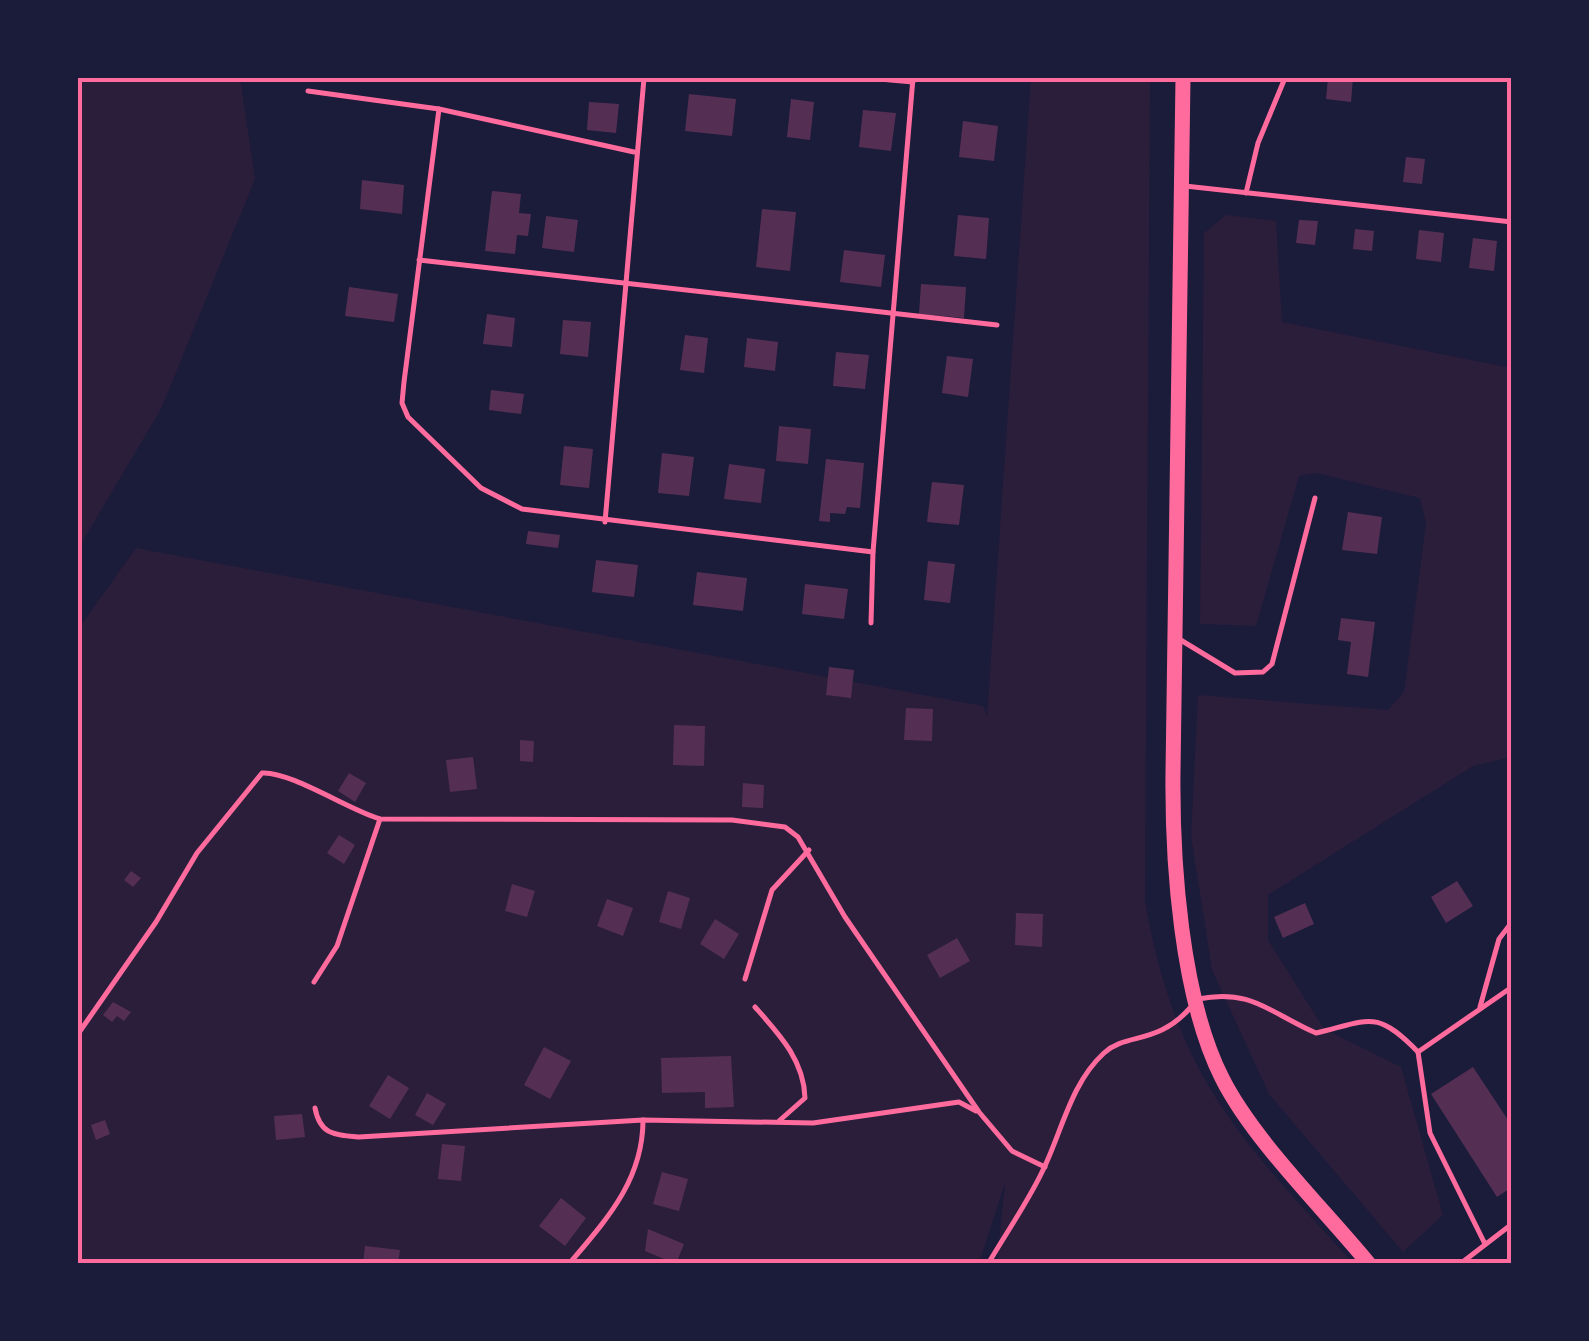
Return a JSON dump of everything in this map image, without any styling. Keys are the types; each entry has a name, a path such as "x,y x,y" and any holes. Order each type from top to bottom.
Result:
{"main road":[{"path":"1184,78 1172,833 1197,1000 1210,1049 1242,1110 1368,1264"}],"lane":[{"path":"604,522 644,78"},
{"path":"868,78 913,80 873,552 871,623"},
{"path":"1246,193 1258,143 1284,78"},
{"path":"308,91 439,108 635,152"},
{"path":"439,108 402,403 408,417 500,500 522,510 873,552"},
{"path":"1182,186 1512,222"},
{"path":"419,260 997,325"},
{"path":"1176,636 1235,672 1263,672 1272,664 1314,498"},
{"path":"78,1034 156,922 197,852 262,773 279,774 353,812 380,819 732,820 785,827 809,850 846,917 979,1112 1012,1151 1044,1167"},
{"path":"314,982 337,946 380,819"},
{"path":"746,979 772,890 809,850"},
{"path":"1480,1008 1499,939 1512,922"},
{"path":"1418,1052 1512,987"},
{"path":"988,1264 1044,1167 1080,1086 1102,1055 1166,1030 1197,1000 1226,993 1243,995 1316,1033 1372,1020 1390,1024 1418,1052 1430,1133 1485,1244"},
{"path":"755,1007 789,1046 805,1082 806,1098 779,1122"},
{"path":"315,1108 320,1126 328,1133 359,1137 643,1120 830,1122 959,1102 979,1112"},
{"path":"569,1264 618,1204 643,1151 643,1120"},
{"path":"1460,1264 1511,1225"}],"shaded area":[{"path":"78,78 240,78 255,179 161,409 78,549"},
{"path":"1031,78 1150,78 1145,902 1158,963 1175,1015 1218,1101 1276,1178 1353,1263 997,1263 1005,1183 979,1263 78,1264 78,629 136,548 983,706 987,716"},
{"path":"1226,215 1276,221 1282,322 1511,368 1511,757 1473,766 1268,895 1268,940 1324,1029 1401,1067 1443,1215 1403,1252 1269,1094 1212,970 1191,836 1198,695 1388,710 1404,692 1426,523 1420,498 1316,473 1299,476 1256,626 1200,624 1204,233"}],"building":[{"path":"1328,78 1353,78 1351,102 1326,99"},
{"path":"689,94 736,99 732,136 685,131"},
{"path":"791,99 814,102 810,140 787,137"},
{"path":"589,102 619,104 616,133 587,130"},
{"path":"863,110 896,113 891,151 859,147"},
{"path":"963,121 998,126 994,161 959,157"},
{"path":"1406,157 1425,159 1422,184 1403,182"},
{"path":"362,180 404,185 402,214 360,209"},
{"path":"492,191 521,194 519,213 531,214 528,236 517,235 515,254 485,251"},
{"path":"762,209 796,212 790,271 756,267"},
{"path":"958,215 989,218 986,259 954,256"},
{"path":"546,216 578,220 574,252 542,248"},
{"path":"1299,220 1318,221 1315,245 1296,243"},
{"path":"1355,229 1374,231 1372,251 1353,249"},
{"path":"1419,230 1444,233 1441,262 1416,259"},
{"path":"1473,238 1497,241 1494,271 1469,268"},
{"path":"844,250 885,255 881,287 840,282"},
{"path":"921,284 966,287 964,318 919,314"},
{"path":"349,287 398,294 394,322 345,316"},
{"path":"487,314 515,318 512,347 483,344"},
{"path":"563,320 591,322 588,357 560,354"},
{"path":"685,335 708,338 704,373 680,370"},
{"path":"747,338 778,342 775,371 744,367"},
{"path":"836,352 869,355 865,389 833,386"},
{"path":"947,356 973,359 968,397 942,393"},
{"path":"491,390 524,394 521,414 489,410"},
{"path":"779,426 811,429 808,464 776,461"},
{"path":"564,446 593,449 589,488 560,485"},
{"path":"662,453 694,457 689,496 658,493"},
{"path":"826,459 864,463 860,508 847,507 845,514 830,513 830,522 819,521"},
{"path":"729,464 765,469 761,503 724,499"},
{"path":"932,482 964,485 959,525 927,522"},
{"path":"1348,512 1382,517 1377,554 1342,550"},
{"path":"528,531 560,535 558,548 526,544"},
{"path":"596,560 638,565 634,597 592,592"},
{"path":"928,561 955,564 950,603 924,600"},
{"path":"697,572 747,578 743,611 693,605"},
{"path":"805,584 848,589 844,619 802,614"},
{"path":"1341,618 1375,622 1368,677 1347,674 1351,642 1338,640"},
{"path":"829,667 854,670 851,698 826,695"},
{"path":"906,708 933,709 932,741 904,740"},
{"path":"674,725 705,726 704,766 673,765"},
{"path":"520,740 534,741 533,762 520,761"},
{"path":"473,757 477,789 450,792 446,760"},
{"path":"349,773 366,783 355,802 338,791"},
{"path":"743,783 764,785 763,808 742,807"},
{"path":"339,835 355,845 344,864 327,853"},
{"path":"131,871 141,878 133,887 124,880"},
{"path":"1457,881 1473,906 1446,923 1431,897"},
{"path":"512,884 535,891 527,917 505,911"},
{"path":"668,891 690,898 681,929 659,922"},
{"path":"607,899 633,908 623,936 597,926"},
{"path":"1305,903 1314,924 1283,938 1274,917"},
{"path":"1016,913 1043,914 1042,947 1015,945"},
{"path":"715,919 739,934 724,959 700,944"},
{"path":"957,938 970,961 940,978 927,955"},
{"path":"113,1002 131,1012 124,1021 117,1016 112,1022 103,1015"},
{"path":"544,1047 571,1061 550,1099 524,1085"},
{"path":"731,1056 734,1107 705,1108 705,1092 662,1093 661,1058"},
{"path":"1473,1067 1512,1126 1512,1187 1497,1197 1431,1094"},
{"path":"388,1075 409,1088 390,1119 369,1106"},
{"path":"427,1093 446,1104 433,1125 415,1115"},
{"path":"302,1114 305,1137 276,1140 274,1116"},
{"path":"105,1120 110,1134 96,1140 91,1125"},
{"path":"442,1144 465,1146 461,1181 438,1179"},
{"path":"662,1172 688,1179 679,1211 653,1204"},
{"path":"561,1198 586,1218 565,1246 539,1226"},
{"path":"648,1229 684,1244 676,1264 645,1251"},
{"path":"365,1246 400,1250 398,1264 363,1264"}]}
